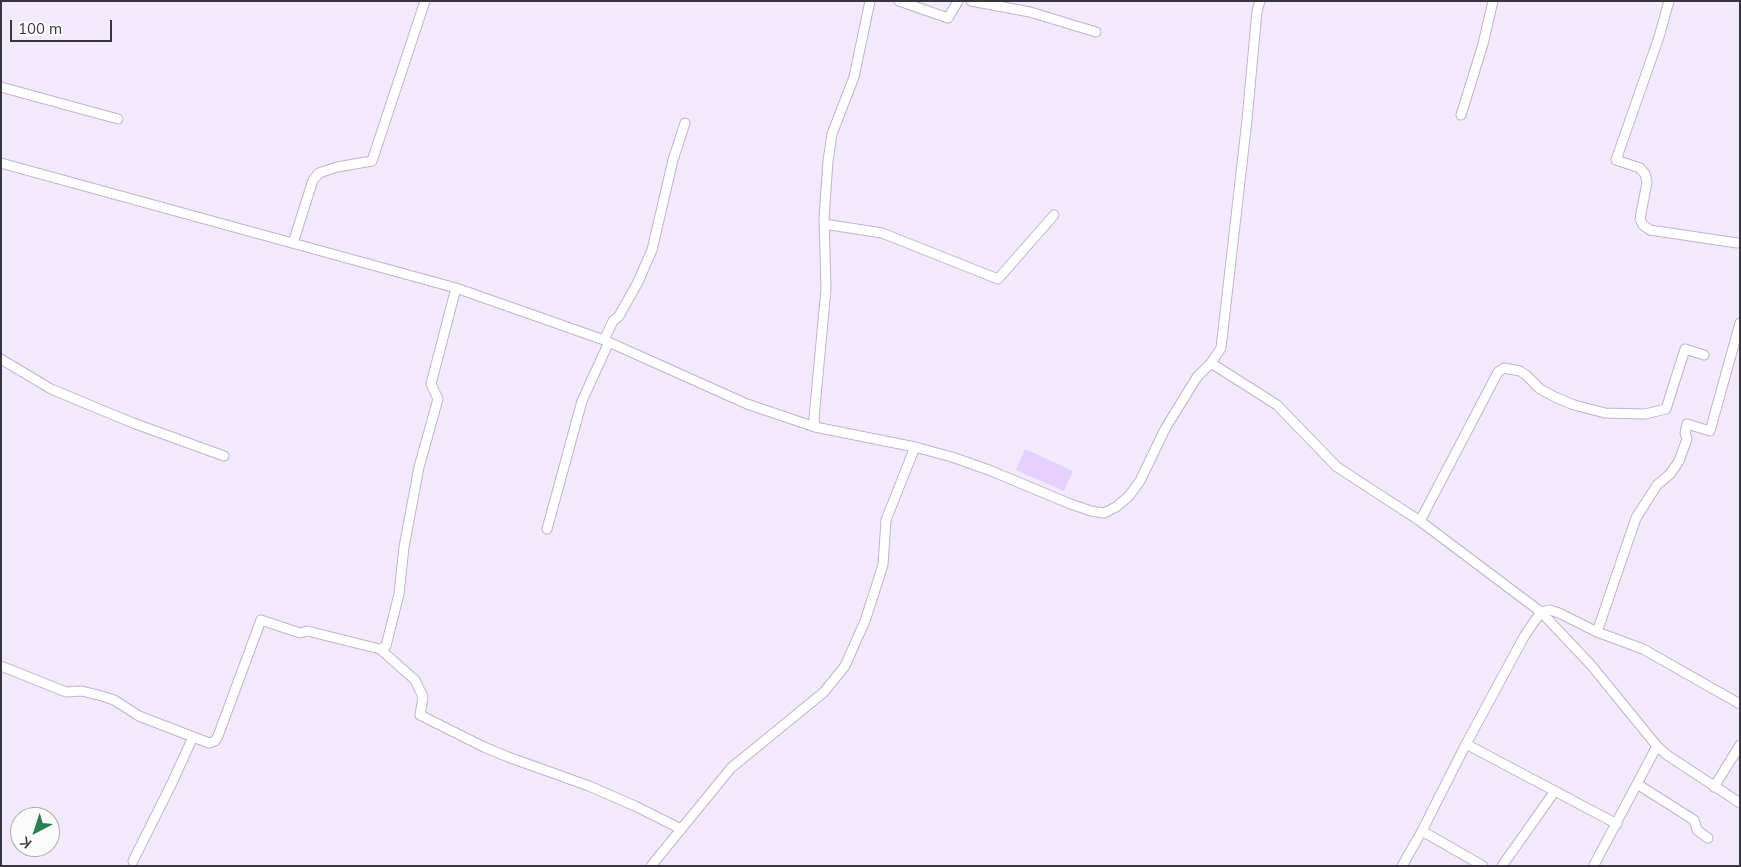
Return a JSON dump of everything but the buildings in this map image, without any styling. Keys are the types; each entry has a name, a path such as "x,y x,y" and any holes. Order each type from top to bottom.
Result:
{"street":[{"path":"293,242 313,180 319,173 337,167 372,161 425,1"},
{"path":"815,427 814,418 826,289 824,224 828,161 832,134 854,77 870,1"},
{"path":"899,1 948,18 958,1"},
{"path":"971,1 1030,12 1096,32"},
{"path":"1,163 456,288 607,341 747,404 815,427 915,447 952,457 990,470 1091,512 1104,513 1116,507 1129,496 1140,481 1164,429 1197,377 1211,363 1221,348 1247,120 1256,11 1260,1"},
{"path":"1461,115 1483,44 1493,1"},
{"path":"1669,1 1656,46 1616,160 1640,168 1645,174 1647,182 1640,219 1643,225 1650,230 1737,243"},
{"path":"1,87 118,120"},
{"path":"547,529 582,401 607,341 613,321 619,316 638,282 652,250 673,160 686,123"},
{"path":"824,224 882,233 998,279 1054,215"},
{"path":"380,649 386,646 400,594 404,547 418,466 438,398 431,384 456,288"},
{"path":"1596,632 1636,518 1657,485 1670,474 1679,461 1687,439 1685,433 1687,424 1710,431 1740,323"},
{"path":"1420,520 1498,372 1504,368 1520,371 1540,389 1574,405 1606,413 1645,414 1666,409 1685,349 1704,355"},
{"path":"1,359 51,388 133,423 224,456"},
{"path":"1211,363 1277,405 1337,467 1420,520 1541,612 1591,665 1657,746 1667,755 1740,803"},
{"path":"651,866 731,768 824,692 845,666 864,621 883,565 886,520 915,447"},
{"path":"1402,866 1525,636 1541,612 1550,610 1559,612 1596,632 1643,649 1740,704"},
{"path":"1,666 66,692 82,692 108,698 138,716 209,743 215,742 262,620 300,633 307,631 380,649 415,680 423,697 420,715 492,750 589,786 681,829"},
{"path":"133,861 193,737"},
{"path":"1466,744 1616,824"},
{"path":"1714,786 1740,745"},
{"path":"1594,865 1657,746"},
{"path":"1637,784 1694,820 1697,830 1708,838"},
{"path":"1502,866 1555,791"},
{"path":"1422,831 1483,866"}],"shaded area":[{"path":"1025,449 1073,471 1064,491 1016,470"}]}
